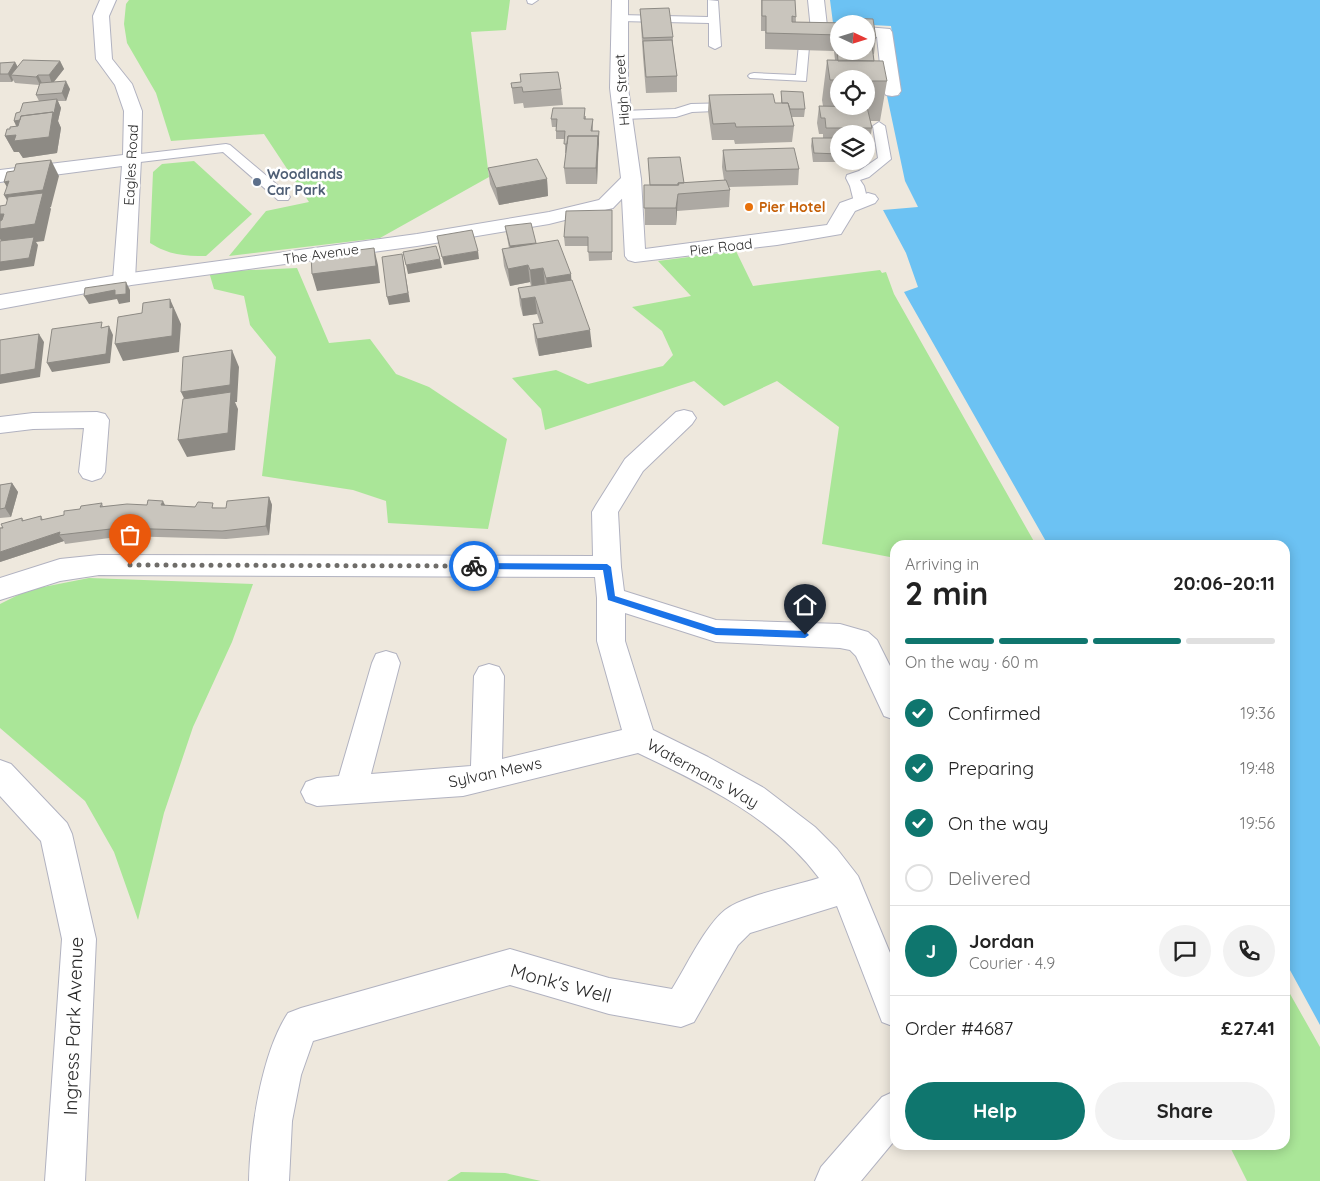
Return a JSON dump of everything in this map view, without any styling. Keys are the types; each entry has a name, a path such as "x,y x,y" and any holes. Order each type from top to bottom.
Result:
{"street":[{"name":"Eagles Road","path":"108,0 100,16 104,59 123,84 133,112 132,159 124,280"},
{"name":"High Street","path":"620,0 619,88 631,179"},
{"path":"816,0 819,30 830,31"},
{"path":"875,32 884,32 892,91"},
{"path":"0,176 132,159"},
{"name":"Pier Road","path":"631,179 635,256 767,241 834,230 848,207 865,201"},
{"name":"The Avenue","path":"0,302 124,280 417,240 549,218 606,204 631,179"},
{"name":"Watermans Way","path":"684,418 634,465 605,512 607,567 611,598 611,641 640,738 722,779 768,808 801,834 825,857 846,888 890,997"},
{"path":"0,425 33,420 98,420 92,472"},
{"path":"0,589 60,570 99,565 607,567"},
{"path":"611,598 716,631 840,636 858,640 867,648 890,696"},
{"path":"351,790 386,663"},
{"path":"486,776 489,676"},
{"name":"Sylvan Mews","path":"317,792 463,782 640,738"},
{"name":"Ingress Park Avenue","path":"0,774 56,834 80,939 65,1181"},
{"name":"Monk's Well","path":"269,1181 271,1128 292,1044 297,1029 301,1026 510,966 609,996 681,1009 726,933 738,921 747,916 846,888"},
{"path":"837,1181 890,1116"}],"lane":[{"path":"713,1 715,46"},
{"path":"620,18 714,20"},
{"path":"754,76 802,79 805,34 819,30"},
{"path":"623,115 676,113 691,108 746,107"},
{"path":"865,201 852,178 864,174 884,159 879,126"},
{"path":"132,159 226,148 283,197"}],"green space":[{"path":"129,0 510,0 506,30 471,32 489,177 380,238 229,256 266,211 309,202 264,134 171,141 156,93 127,43 124,24 126,4"},
{"path":"194,161 252,214 206,256 177,254 150,243 153,172 162,164"},
{"path":"736,251 753,286 880,270 882,273 886,272 894,294 1033,540 890,540 890,557 822,544 839,427 777,381 724,406 694,381 545,430 541,409 512,378 556,370 588,384 663,366 673,355 662,331 632,307 691,296 658,261"},
{"path":"297,268 329,343 370,339 396,374 429,387 507,439 488,529 388,523 386,501 353,490 262,476 276,357 250,325 244,296 214,289 209,272"},
{"path":"89,578 253,584 232,642 193,727 164,813 138,920 114,852 85,801 0,728 0,604 28,590"},
{"path":"1290,994 1320,1047 1320,1181 1247,1181 1232,1150 1290,1150"},
{"path":"461,1172 505,1173 541,1181 447,1181"}],"water":[{"path":"830,0 1320,0 1320,1025 1290,970 1290,540 1045,540 904,292 918,287 906,253 883,210 918,207 905,181 887,96 900,95 891,26 875,25 875,15 832,15"}],"building":[{"path":"762,0 795,0 796,17 792,16 792,22 830,23 830,35 766,33 766,16 762,16"},
{"path":"669,8 673,37 643,38 640,9"},
{"path":"672,40 677,76 646,77 643,41"},
{"path":"23,60 60,61 49,75 38,75 36,77 11,75"},
{"path":"827,60 883,61 887,81 875,81 875,70 830,70 830,80"},
{"path":"838,60 874,61 838,61"},
{"path":"15,62 8,74 0,74 0,63"},
{"path":"558,72 561,89 523,92 522,87 512,88 511,83 521,82 520,74"},
{"path":"66,81 62,93 36,95 40,83"},
{"path":"781,91 803,92 805,109 790,109 788,103 782,103"},
{"path":"773,94 775,103 788,103 794,126 736,127 735,123 713,124 709,95"},
{"path":"57,99 54,113 21,116 20,120 14,121 16,113 20,112 23,103"},
{"path":"819,106 830,106 830,115 869,115 871,125 830,125 830,128 826,128 825,118 821,118"},
{"path":"553,108 585,108 584,119 593,119 591,131 599,131 598,144 598,136 568,136 567,144 564,144 565,131 556,131 557,119 551,119"},
{"path":"53,112 49,137 14,141 16,135 5,136 7,129 18,126 21,116"},
{"path":"568,136 598,136 596,168 564,168"},
{"path":"812,138 830,138 830,154 814,153"},
{"path":"794,148 799,169 726,171 723,150"},
{"path":"680,157 684,183 678,183 678,185 650,185 648,158"},
{"path":"537,159 547,179 496,188 488,168"},
{"path":"51,160 43,190 4,195 9,181 4,182 7,172 14,171 16,164"},
{"path":"726,180 730,190 678,194 676,208 644,208 644,185 679,185 678,183"},
{"path":"43,193 35,224 0,229 0,221 4,214 0,214 0,206 6,205 8,197"},
{"path":"612,210 612,252 588,252 588,237 564,237 566,211"},
{"path":"531,223 536,243 510,246 505,226"},
{"path":"472,230 478,251 442,257 437,236"},
{"path":"34,237 29,258 0,262 0,241"},
{"path":"558,240 571,274 546,278 543,268 530,270 528,265 508,269 502,249"},
{"path":"436,246 440,259 406,265 403,252"},
{"path":"374,248 376,266 312,274 311,256"},
{"path":"402,254 408,293 387,297 382,257"},
{"path":"572,280 590,330 537,339 533,324 543,323 535,297 521,299 518,288"},
{"path":"126,282 126,294 115,295 115,290 84,296 85,288"},
{"path":"170,299 170,308 173,307 172,336 115,344 118,317 142,313 143,303"},
{"path":"102,322 101,328 109,326 106,354 47,363 52,329"},
{"path":"39,334 35,369 0,375 0,340"},
{"path":"232,350 230,385 181,392 183,357"},
{"path":"231,392 228,433 178,440 183,399"},
{"path":"12,483 5,508 0,509 0,485"},
{"path":"269,497 266,526 222,531 119,528 59,535 60,532 0,552 0,528 3,528 1,524 22,518 22,521 41,516 41,520 64,515 64,511 80,509 81,506 102,503 100,507 127,504 147,505 148,500 163,501 161,505 195,507 198,502 213,503 212,508 226,508 227,501"}],"way so far":[{"path":"130,565 474,566"}],"place":[{"name":"Woodlands Car Park","path":"257,182"},
{"name":"Pier Hotel","path":"749,207"}],"route":[{"path":"474,566 607,567 611,598 716,631 805,635"}]}
